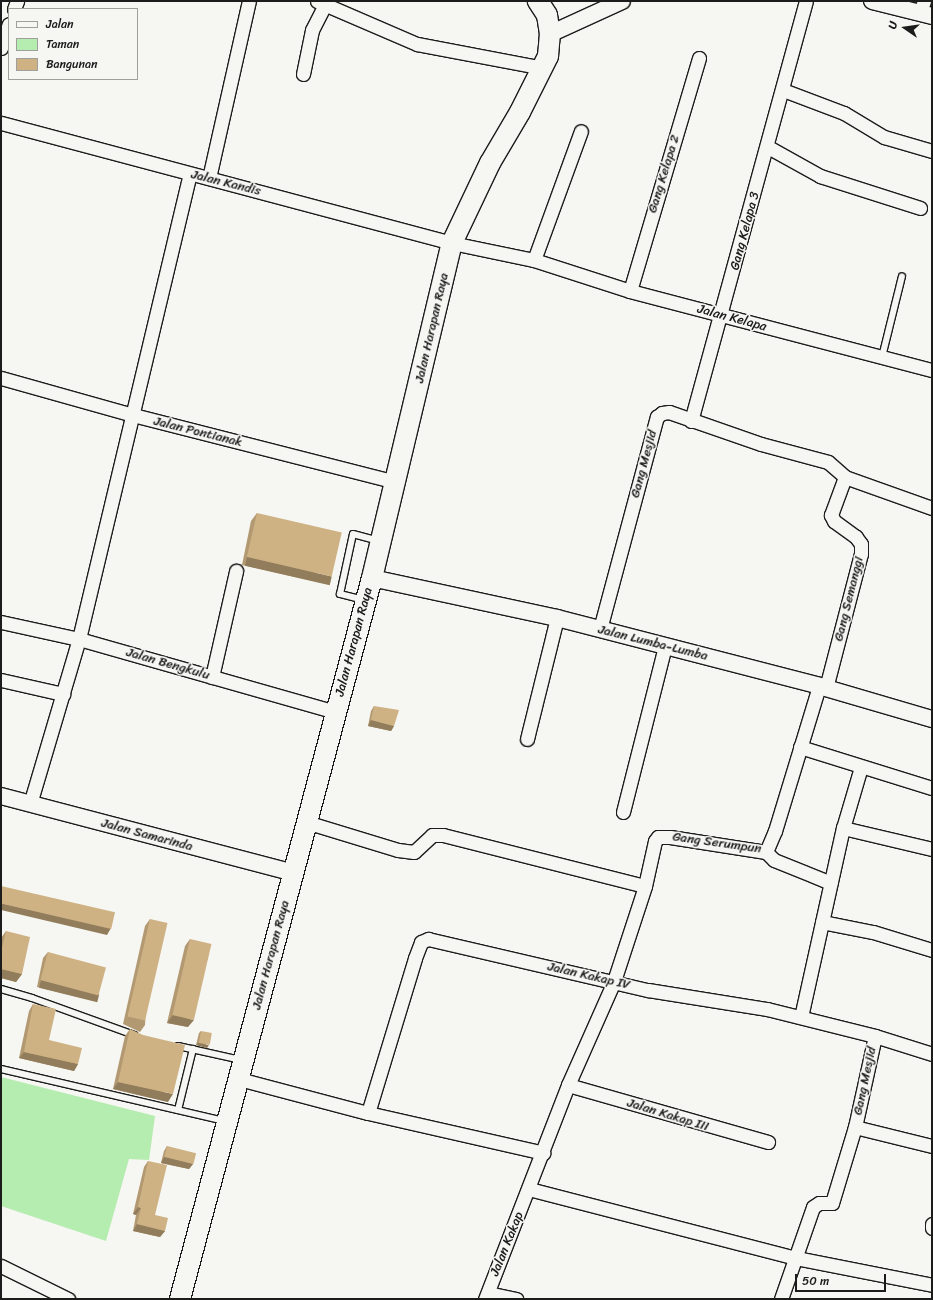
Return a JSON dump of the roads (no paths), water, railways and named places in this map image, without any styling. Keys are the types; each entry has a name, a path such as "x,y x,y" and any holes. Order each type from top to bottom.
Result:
{"main road":[{"name":"Jalan Harapan Raya","path":"180,1299 294,873 335,712 372,578 452,243 490,163 543,68 548,56 550,34 547,15 538,1"}],"street":[{"path":"209,178 249,1"},
{"path":"550,34 622,1"},
{"name":"Gang Kelapa 3","path":"722,315 806,1"},
{"path":"872,1 926,10"},
{"path":"303,74 312,30 321,3 418,44 543,68"},
{"path":"1,48 8,27"},
{"name":"Gang Kelapa 2","path":"630,291 699,58"},
{"path":"783,90 844,113 884,137 932,151"},
{"name":"Jalan Kandis","path":"1,123 452,243"},
{"path":"534,260 581,131"},
{"path":"768,147 820,176 920,208"},
{"path":"30,804 79,639 190,174"},
{"name":"Jalan Kelapa","path":"452,243 534,260 630,291 932,370"},
{"path":"722,315 691,421 828,462 845,477 932,508"},
{"name":"Jalan Pontianak","path":"1,378 133,415 396,482"},
{"name":"Gang Mesjid","path":"600,629 657,417 662,413 669,412 691,421"},
{"name":"Gang Semanggi","path":"823,687 861,554 861,544 856,537 834,521 831,515 845,477"},
{"path":"212,677 236,571"},
{"name":"Jalan Lumba-Lumba","path":"372,578 557,618 823,687 932,719"},
{"path":"527,739 557,618"},
{"name":"Jalan Bengkulu","path":"1,622 79,639 335,712"},
{"path":"623,812 665,646"},
{"path":"1,680 63,694"},
{"name":"Gang Serumpun","path":"646,886 658,837 670,837 766,852 800,747 823,687"},
{"path":"800,747 932,788"},
{"path":"801,1017 843,828 861,766"},
{"name":"Jalan Samarinda","path":"1,796 294,873"},
{"path":"306,822 398,850 414,852 432,835 443,835 646,886"},
{"path":"843,828 932,850"},
{"path":"766,852 774,860 831,883"},
{"name":"Jalan Kakap","path":"486,1296 544,1153 568,1085 614,981 646,886"},
{"path":"822,922 873,932 932,950"},
{"name":"Jalan Kakap IV","path":"368,1113 421,942 428,939 614,981 801,1017 875,1036 932,1054"},
{"name":"Gang Mesjid","path":"796,1258 813,1207 819,1203 832,1204 856,1127 875,1036"},
{"path":"241,1070 368,1113 544,1153"},
{"name":"Jalan Kakap III","path":"568,1085 768,1142"},
{"name":"Gang Mesjid","path":"856,1127 932,1146"},
{"path":"529,1189 796,1258 932,1285"},
{"path":"781,1299 796,1258"},
{"path":"1,1266 68,1299"},
{"path":"486,1296 516,1299"}],"lane":[{"path":"882,357 902,276"},
{"path":"366,600 340,594 353,534 381,542"},
{"path":"1,989 32,998 140,1037"},
{"path":"170,1044 193,1050 241,1070"},
{"path":"178,1110 193,1050"},
{"path":"1,1069 228,1122"}]}
